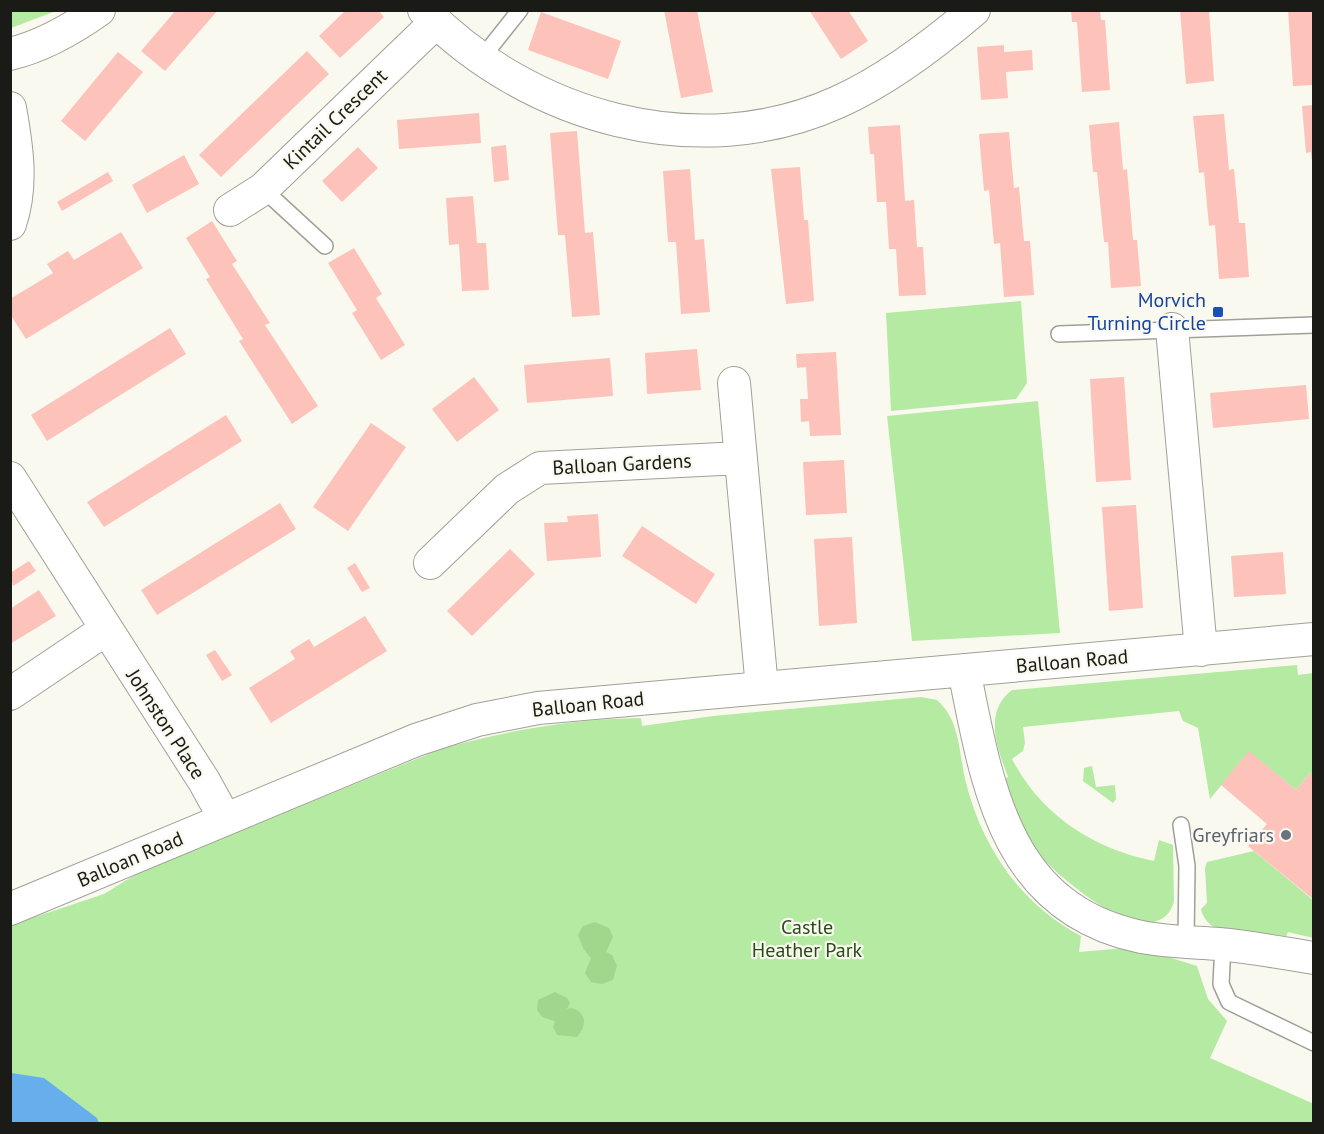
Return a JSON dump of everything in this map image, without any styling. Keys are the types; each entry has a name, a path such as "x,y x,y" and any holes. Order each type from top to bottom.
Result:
{"street":[{"path":"20,52 75,27 99,10"},
{"name":"Kintail Crescent","path":"230,210 263,189 430,16 481,58 520,83 580,111 633,124 694,130 742,128 788,119 838,102 939,39 974,10"},
{"path":"10,108 18,154 18,184 10,224"},
{"path":"1172,329 1201,650"},
{"path":"734,383 762,688"},
{"name":"Balloan Gardens","path":"430,563 507,489 540,468 741,458"},
{"name":"Johnston Place","path":"10,478 105,630 204,781 225,819"},
{"path":"10,694 105,630"},
{"name":"Balloan Road","path":"10,909 416,740 477,720 538,708 1314,639"},
{"path":"964,670 980,751 996,806 1012,845 1040,882 1074,911 1107,928 1139,937 1222,945 1314,958"}],"lane":[{"path":"481,58 520,10"},
{"path":"263,189 325,246"},
{"path":"1059,334 1314,325"},
{"path":"1181,825 1187,866 1186,941"},
{"path":"1222,945 1221,984 1229,1002 1314,1044"}],"green space":[{"path":"11,10 56,10 56,11 11,28"},
{"path":"1021,301 1027,383 1016,399 891,411 886,313"},
{"path":"1038,401 1060,633 912,641 887,416"},
{"path":"1297,665 1298,675 1313,673 1313,776 1310,773 1296,790 1249,752 1210,799 1198,728 1183,721 1179,711 1023,727 1025,743 1023,751 1012,759 1038,797 1054,813 1090,838 1110,848 1154,861 1159,840 1173,845 1174,902 1163,918 1147,922 1127,918 1105,908 1063,878 1030,843 1002,780 1008,777 995,731 998,709 1003,699 1012,690"},
{"name":"Castle Heather Park","path":"921,697 937,700 950,717 957,737 972,804 981,827 1006,871 1022,890 1059,923 1081,936 1079,952 1137,947 1197,966 1208,999 1227,1021 1210,1058 1314,1104 1313,1124 11,1124 11,925 104,894 143,870 441,749 466,742 516,731 590,721 641,718 642,726 713,716"},
{"path":"1092,766 1096,787 1115,785 1116,799 1113,803 1083,781 1084,768"},
{"path":"1254,851 1313,900 1313,938 1288,932 1284,941 1235,935 1213,927 1205,919 1201,909 1207,903 1205,868 1207,862"},
{"path":"595,922 609,928 613,937 606,952 612,955 617,966 613,980 602,984 591,982 585,973 591,958 583,948 578,935 583,926"},
{"path":"555,992 567,998 570,1003 567,1009 577,1010 583,1016 583,1029 577,1037 557,1035 553,1027 555,1021 542,1017 537,1010 538,1000"}],"water":[{"path":"11,1073 44,1078 97,1118 99,1123 11,1123"}],"building":[{"path":"176,10 218,10 165,71 141,51"},
{"path":"346,10 378,10 384,17 340,58 319,36"},
{"path":"664,10 697,10 713,92 681,98"},
{"path":"809,10 848,10 868,41 841,59"},
{"path":"1071,10 1100,10 1101,20 1105,20 1110,90 1082,92 1077,22 1072,22"},
{"path":"1180,10 1209,10 1214,81 1186,84"},
{"path":"1288,10 1314,10 1314,85 1293,86"},
{"path":"541,12 621,41 608,79 528,50"},
{"path":"1004,45 1004,52 1032,50 1033,70 1006,72 1008,98 981,100 977,47"},
{"path":"307,51 329,74 221,177 199,155"},
{"path":"118,52 143,72 85,141 61,121"},
{"path":"1314,105 1314,162 1312,162 1311,152 1306,153 1302,106"},
{"path":"479,113 481,143 399,149 397,120"},
{"path":"1224,114 1229,170 1234,169 1239,223 1245,223 1249,277 1219,279 1215,225 1209,226 1204,172 1199,173 1193,116"},
{"path":"1119,122 1123,170 1127,169 1133,240 1137,240 1141,286 1111,288 1108,242 1104,242 1097,172 1093,172 1089,125"},
{"path":"900,125 905,201 914,200 917,247 923,247 926,295 899,296 896,249 889,249 886,202 877,202 874,154 870,154 868,127"},
{"path":"577,131 585,233 593,232 600,315 572,317 565,235 558,235 550,133"},
{"path":"1009,132 1014,188 1019,187 1024,241 1030,241 1034,295 1004,297 1000,243 994,244 989,190 984,191 979,134"},
{"path":"506,145 509,180 494,182 491,147"},
{"path":"358,147 378,168 342,202 322,181"},
{"path":"184,155 199,184 147,213 132,185"},
{"path":"800,167 804,220 808,220 814,301 786,304 771,169"},
{"path":"690,169 695,240 704,239 710,312 681,314 676,242 668,242 663,171"},
{"path":"108,172 113,181 62,211 57,202"},
{"path":"473,196 477,243 486,243 489,290 462,291 459,244 449,245 446,198"},
{"path":"212,221 237,261 232,264 270,323 265,325 318,406 292,424 239,341 243,339 206,279 210,277 186,238"},
{"path":"121,232 143,268 26,339 10,314 10,299 53,273 47,264 68,251 74,260"},
{"path":"354,248 382,294 376,298 405,345 381,360 352,313 357,310 328,263"},
{"path":"170,328 186,354 47,441 31,415"},
{"path":"697,349 701,390 647,394 645,353"},
{"path":"836,352 841,435 810,436 809,421 801,422 800,399 808,399 806,367 797,368 796,354"},
{"path":"610,358 613,396 527,403 524,365"},
{"path":"474,377 499,410 457,442 432,409"},
{"path":"1124,377 1131,480 1096,482 1090,379"},
{"path":"1306,385 1309,419 1213,428 1210,393"},
{"path":"226,415 242,441 104,527 87,502"},
{"path":"371,423 406,447 348,531 313,507"},
{"path":"844,460 847,513 806,515 803,462"},
{"path":"280,503 296,529 157,615 141,590"},
{"path":"1136,505 1143,608 1109,611 1102,507"},
{"path":"598,514 601,557 547,561 544,523 568,522 567,516"},
{"path":"642,526 715,574 696,604 622,556"},
{"path":"852,537 857,623 819,626 814,539"},
{"path":"510,549 535,574 472,636 447,611"},
{"path":"1283,552 1286,594 1234,597 1231,556"},
{"path":"29,561 36,571 13,586 10,573"},
{"path":"355,563 370,588 362,592 347,568"},
{"path":"39,590 56,616 10,644 10,609"},
{"path":"365,616 387,651 271,723 249,688 295,659 290,651 309,639 314,647"},
{"path":"215,650 232,675 222,681 206,655"},
{"name":"Greyfriars","path":"1249,751 1296,790 1310,773 1314,776 1314,900 1248,846 1267,824 1221,785"}],"place":[{"name":"Morvich Turning Circle","path":"1218,312"},
{"name":"Greyfriars","path":"1286,835"}]}
